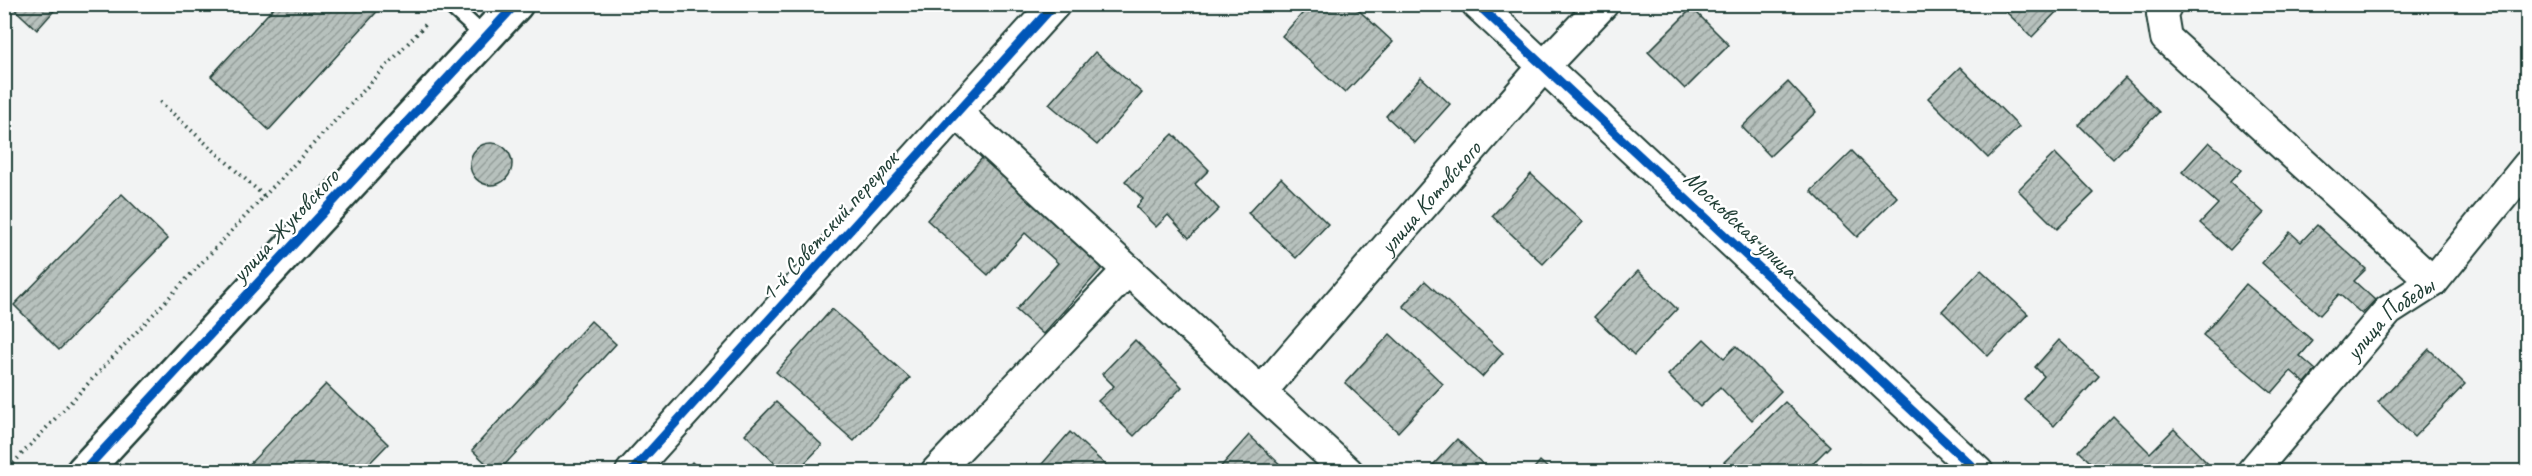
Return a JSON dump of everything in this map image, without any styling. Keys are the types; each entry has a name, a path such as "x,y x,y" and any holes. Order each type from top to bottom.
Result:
{"street":[{"name":"улица Жуковского","path":"83,471 516,4"},
{"name":"1-й Советский переулок","path":"631,471 958,114 1055,4"},
{"name":"Московская улица","path":"1478,4 1978,471"},
{"name":"улица Котовского","path":"1261,392 1544,66 1603,4"},
{"path":"2167,4 2162,14 2166,38 2433,282"},
{"path":"958,114 1348,471"},
{"name":"улица Победы","path":"2252,471 2388,310 2433,282 2528,165"},
{"path":"936,471 1128,270"}],"lane":[{"path":"449,4 485,37"}],"path":[{"path":"5,471 428,22"},
{"path":"160,102 264,196"}],"building":[{"path":"9,4 60,4 37,30"},
{"path":"277,4 384,4 269,130 211,76"},
{"path":"1311,4 1352,4 1393,42 1345,93 1282,36"},
{"path":"1998,4 2064,4 2032,37"},
{"path":"1692,8 1729,45 1685,89 1648,52"},
{"path":"1095,52 1142,93 1097,145 1049,104"},
{"path":"1960,67 2019,127 1988,158 1928,98"},
{"path":"1421,77 1450,104 1415,143 1386,116"},
{"path":"2125,78 2159,112 2113,159 2079,125"},
{"path":"1788,82 1816,112 1770,156 1742,127"},
{"path":"1173,134 1209,170 1195,184 1219,209 1189,238 1168,215 1156,227 1136,207 1143,199 1125,181"},
{"path":"2209,142 2241,170 2230,182 2264,213 2230,250 2200,223 2218,204 2182,172"},
{"path":"491,143 506,149 512,164 506,179 491,185 476,179 470,164 476,149"},
{"path":"1852,151 1897,197 1857,237 1811,191"},
{"path":"2055,153 2094,193 2057,229 2018,190"},
{"path":"983,157 1104,266 1043,334 1016,310 1058,263 1025,233 988,275 927,220"},
{"path":"1531,174 1583,222 1543,264 1492,216"},
{"path":"1281,178 1328,224 1296,258 1248,213"},
{"path":"122,194 168,239 59,350 14,305"},
{"path":"2317,225 2366,269 2354,281 2375,300 2362,314 2339,294 2320,315 2262,263 2290,232 2301,242"},
{"path":"1981,270 2028,314 1988,356 1942,311"},
{"path":"1638,271 1677,309 1634,355 1594,317"},
{"path":"1425,281 1503,353 1482,377 1403,306"},
{"path":"2246,284 2313,341 2300,356 2316,370 2305,383 2291,371 2272,393 2203,335"},
{"path":"832,309 910,378 854,441 776,372"},
{"path":"591,321 616,344 498,472 495,472 472,450"},
{"path":"1390,334 1443,384 1398,432 1345,383"},
{"path":"1704,339 1724,358 1736,346 1781,391 1752,420 1720,387 1700,407 1668,375"},
{"path":"1135,340 1182,387 1134,436 1098,401 1114,386 1102,374"},
{"path":"2059,340 2099,376 2054,426 2024,399 2044,376 2035,367"},
{"path":"2429,349 2465,384 2414,437 2378,402"},
{"path":"326,384 388,444 361,472 242,472"},
{"path":"776,402 822,445 796,472 784,472 745,434"},
{"path":"1785,402 1830,446 1804,472 1733,472 1724,462"},
{"path":"2113,416 2150,453 2174,429 2216,472 2100,472 2079,451"},
{"path":"1070,432 1113,472 1035,472"},
{"path":"1249,435 1288,472 1216,472"},
{"path":"1457,439 1491,472 1440,472 1433,465"},
{"path":"1540,461 1552,472 1531,472"},
{"path":"692,462 702,472 683,472"},
{"path":"1859,464 1867,472 1851,472"}],"cycle path":[{"path":"83,472 516,4"},
{"path":"631,472 1055,4"},
{"path":"1477,4 1978,472"}]}
